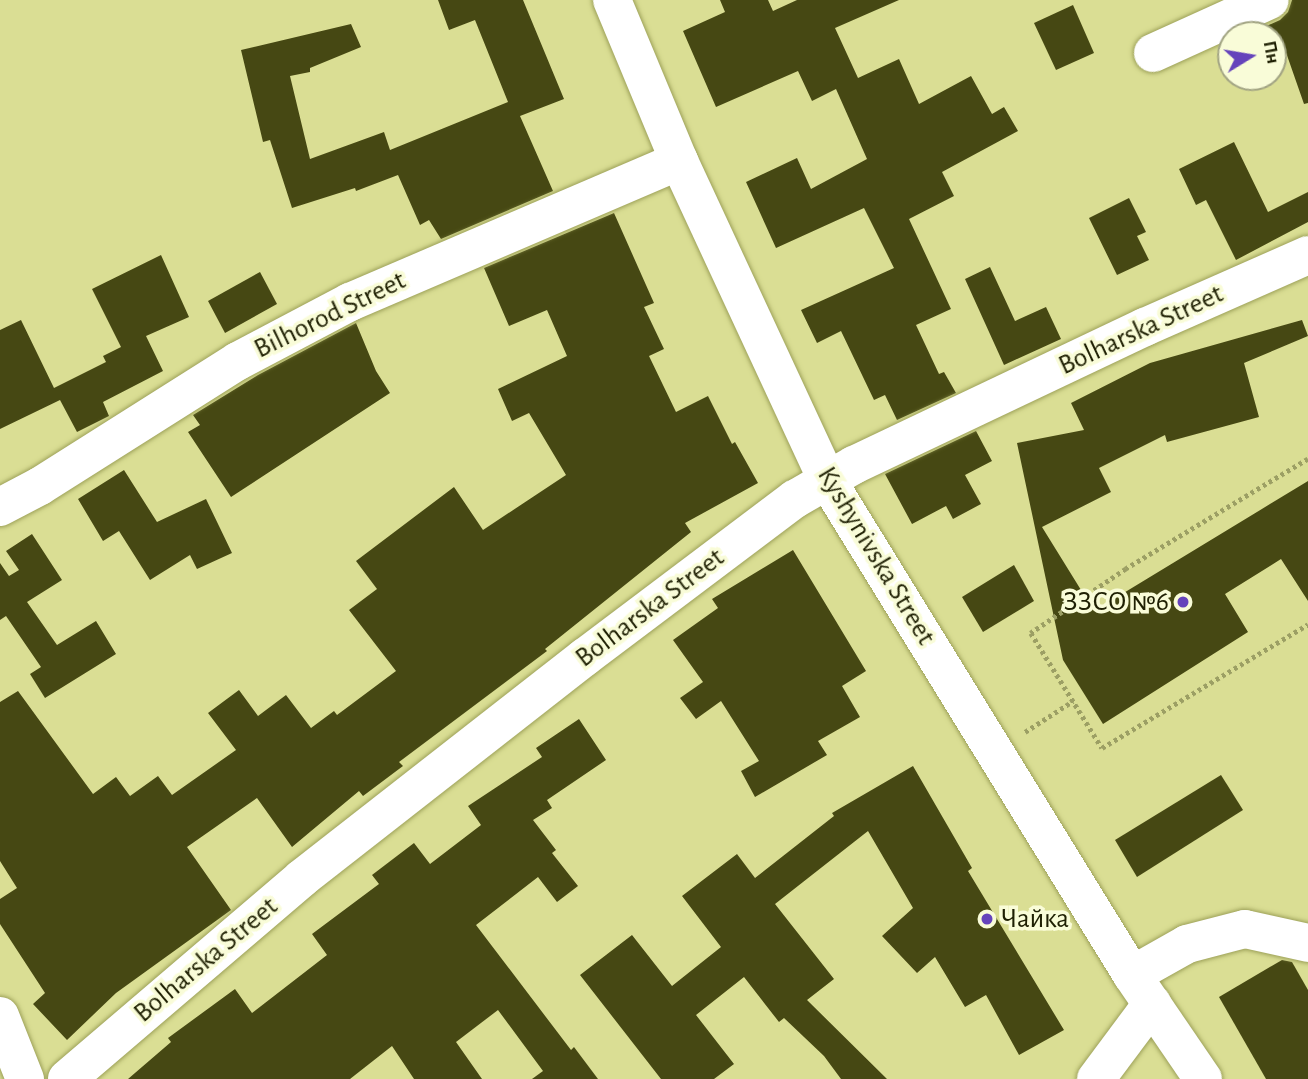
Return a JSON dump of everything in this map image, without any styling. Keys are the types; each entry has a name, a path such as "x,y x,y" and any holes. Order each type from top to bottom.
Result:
{"street":[{"name":"Kyshynivska Street","path":"612,0 679,161 827,480 1142,990 1203,1079"},
{"path":"1153,53 1269,0"},
{"name":"Bilhorod Street","path":"0,507 40,486 238,361 350,302 679,161"},
{"name":"Bolharska Street","path":"66,1079 313,870 585,657 795,499 827,480 1145,327 1308,255"},
{"path":"1096,1079 1142,990 1187,944 1245,929 1308,943"},
{"path":"0,1016 25,1079"}],"path":[{"path":"1308,459 1126,569 1031,633 1102,748 1308,624"},
{"path":"1021,734 1073,701"}],"building":[{"path":"438,0 523,0 564,99 520,116 553,191 441,239 429,220 420,225 398,175 356,191 355,188 292,208 270,140 263,142 241,50 351,24 361,47 310,68 310,72 290,76 310,159 384,132 390,150 508,102 475,20 449,30"},
{"path":"720,0 768,0 773,11 797,0 899,0 835,28 858,78 899,59 919,104 971,76 992,114 1004,107 1018,131 942,172 954,196 909,219 951,309 916,325 939,374 944,372 956,393 897,420 885,395 874,400 841,331 817,343 801,310 894,268 864,208 776,248 746,182 797,158 811,189 867,159 836,89 812,101 798,71 716,107 683,31 725,12"},
{"path":"1292,0 1308,0 1308,103 1304,104 1287,55 1287,21 1278,21 1288,12"},
{"path":"1073,5 1094,53 1056,70 1034,23"},
{"path":"1234,142 1268,212 1308,192 1308,222 1236,260 1206,200 1196,205 1179,169"},
{"path":"1129,198 1146,232 1137,236 1149,260 1117,275 1089,218"},
{"path":"614,213 654,303 644,307 664,349 649,356 676,412 708,396 732,444 735,442 758,483 685,523 691,532 545,649 547,651 399,762 403,766 363,796 359,791 292,847 257,798 187,847 231,910 116,993 67,1040 33,1004 45,993 0,924 0,899 17,888 0,861 0,702 18,691 93,794 116,777 130,796 158,776 172,795 236,750 208,713 239,690 258,716 286,695 311,728 334,711 337,715 396,671 349,610 377,589 356,561 454,487 483,530 566,475 529,413 512,421 498,389 567,356 547,310 509,326 484,268"},
{"path":"161,255 189,317 146,336 163,371 103,402 109,416 77,432 60,400 0,429 0,330 21,320 54,388 106,362 103,356 121,347 92,289"},
{"path":"990,267 1015,321 1046,307 1061,339 1004,365 965,279"},
{"path":"260,272 277,304 225,333 208,301"},
{"path":"1302,320 1308,336 1244,363 1259,417 1167,442 1165,435 1099,468 1111,492 1042,527 1094,611 1308,481 1308,601 1281,559 1225,594 1248,632 1103,724 1063,660 1017,443 1084,430 1071,403 1150,363"},
{"path":"356,323 376,371 390,393 231,497 188,432 200,425 193,415 258,375"},
{"path":"976,431 992,461 965,475 981,504 953,519 946,506 912,524 885,474"},
{"path":"124,470 157,522 206,499 232,553 197,569 190,555 150,580 119,531 103,541 78,499"},
{"path":"32,534 62,580 27,602 57,645 96,621 116,654 45,698 30,674 41,667 6,616 0,620 0,563 9,576 19,570 6,551"},
{"path":"793,550 866,671 842,686 860,717 818,741 827,755 755,797 741,771 759,761 721,701 696,719 680,698 703,682 673,640 718,608 712,599"},
{"path":"1014,565 1034,601 983,632 962,597"},
{"path":"579,719 606,760 547,800 552,808 533,820 556,850 552,853 578,886 557,902 538,877 476,925 571,1050 574,1047 598,1079 532,1079 543,1071 498,1010 456,1042 482,1079 414,1079 392,1046 350,1079 128,1079 171,1042 168,1038 235,989 252,1013 327,955 312,934 379,884 372,875 414,843 430,864 481,825 468,806 542,757 536,748"},
{"path":"913,766 972,868 968,871 1064,1030 1019,1055 986,995 965,1007 935,957 917,973 882,936 913,908 868,831 775,904 834,979 807,1000 887,1079 841,1079 824,1056 784,1018 779,1022 744,977 696,1015 734,1064 714,1079 661,1079 580,975 632,935 672,986 721,947 682,896 737,854 755,878 834,816 832,813"},
{"path":"1221,775 1243,810 1137,877 1115,840"},
{"path":"1282,960 1292,962 1308,990 1308,1079 1266,1079 1219,997"}],"place":[{"name":"ЗЗСО №6","path":"1183,602"},
{"name":"Чайка","path":"987,919"}]}
